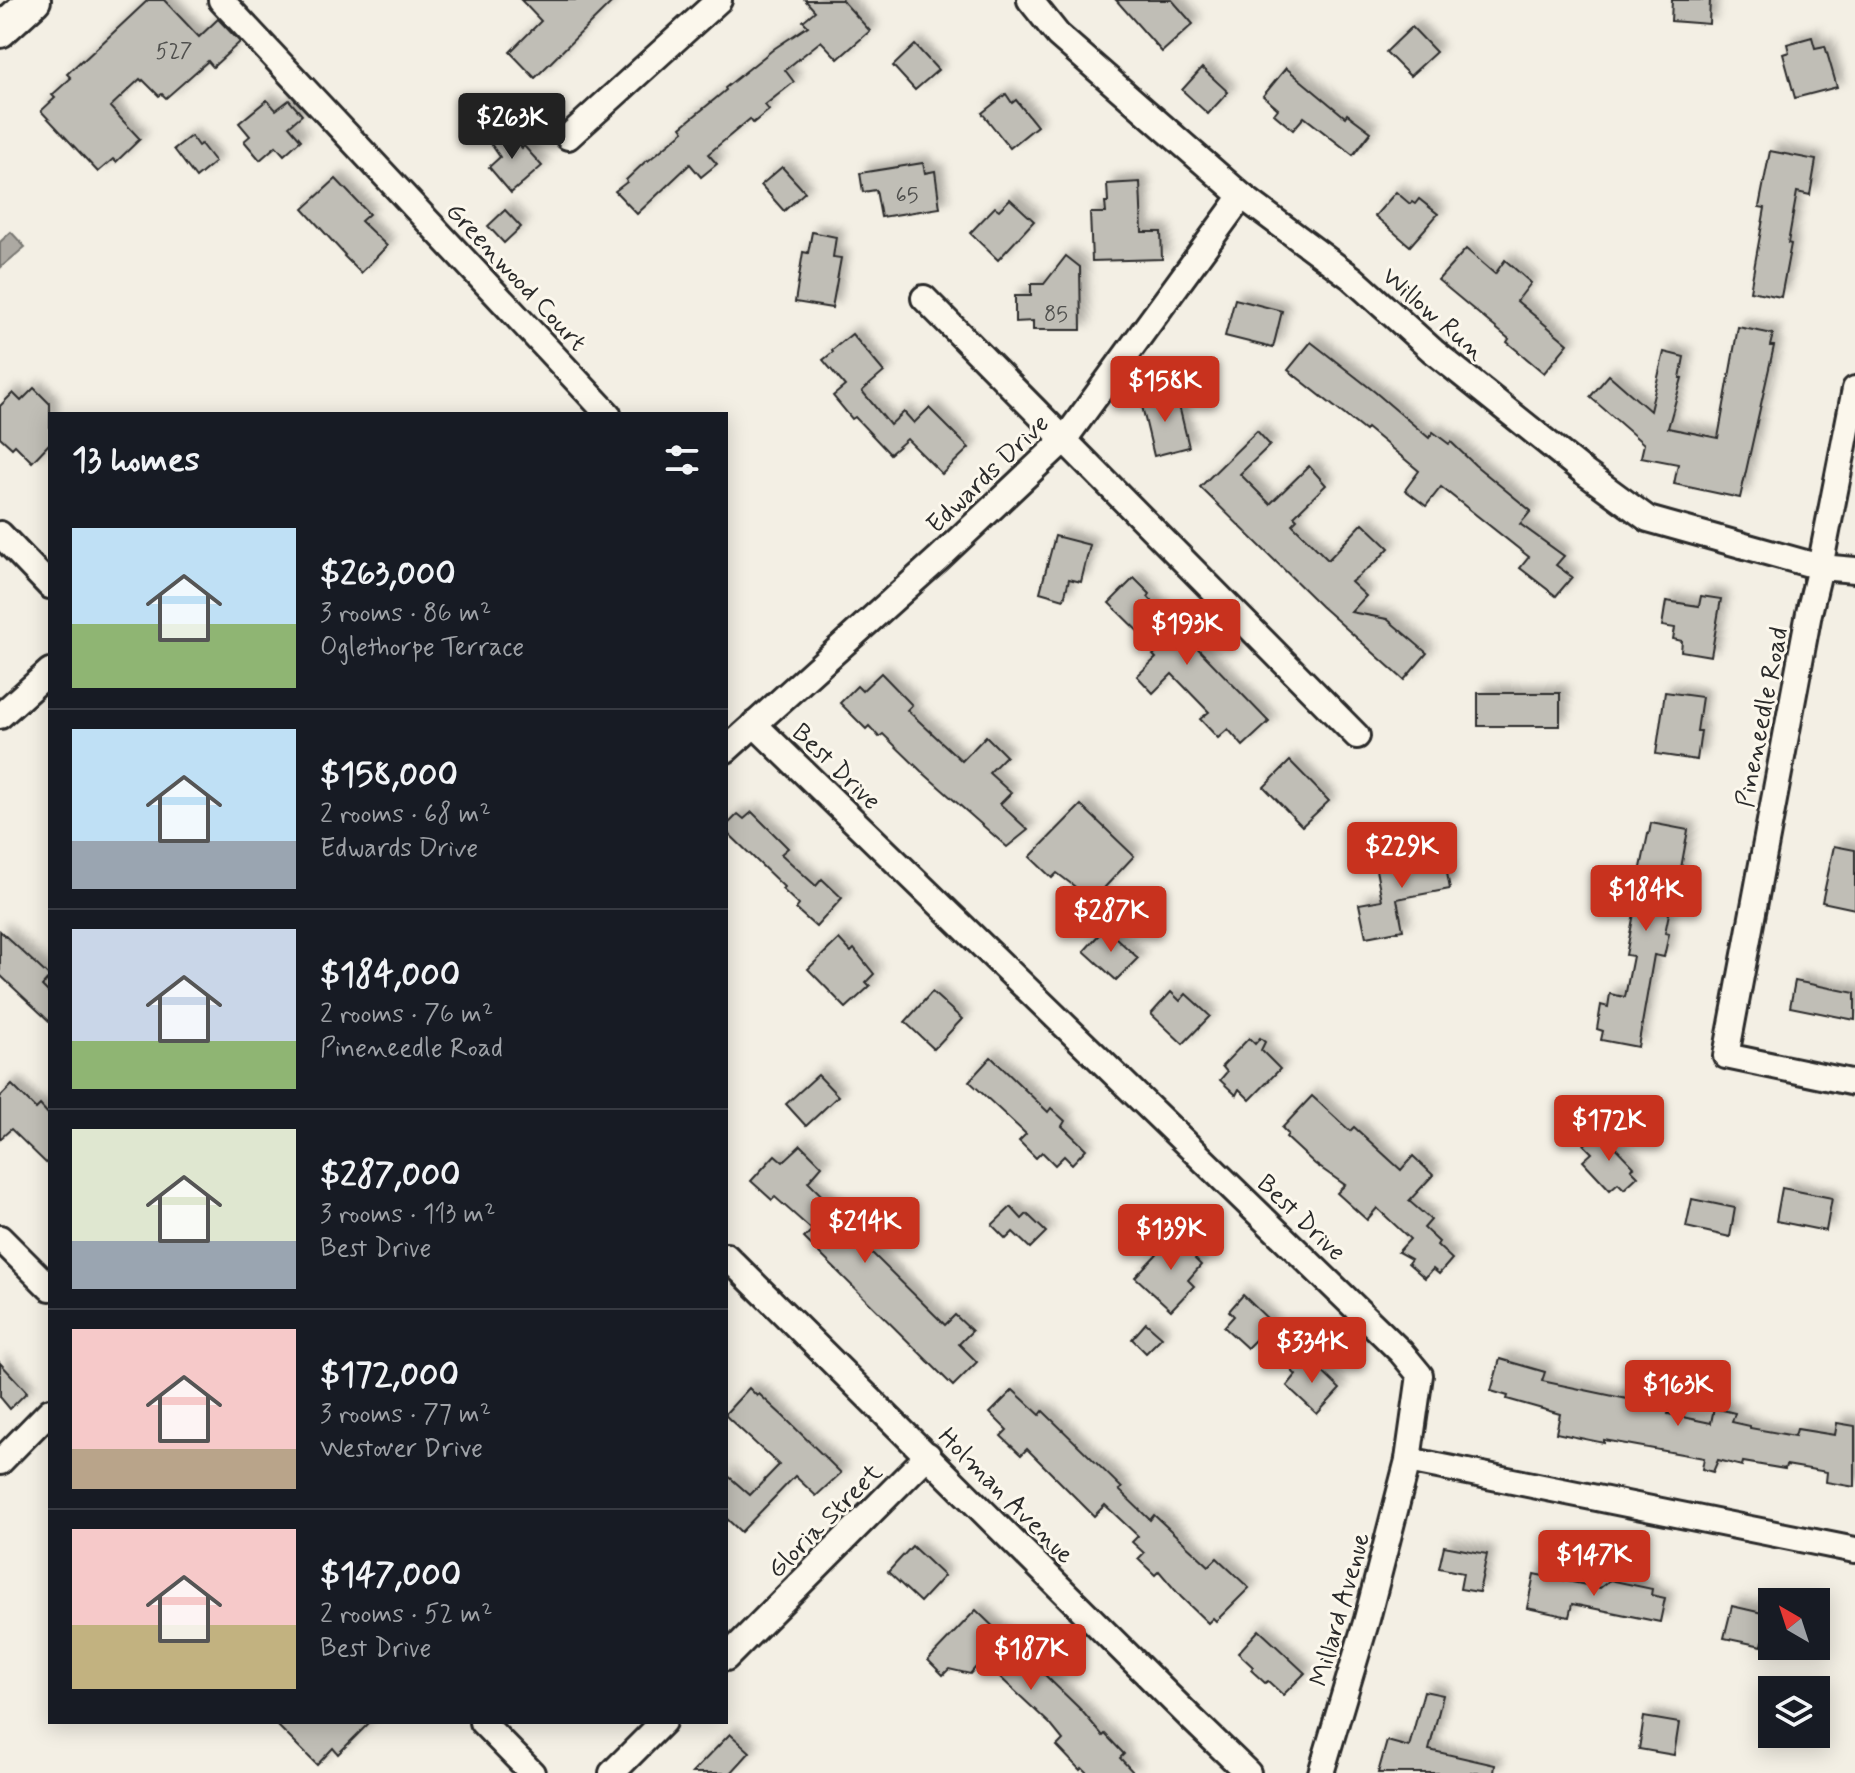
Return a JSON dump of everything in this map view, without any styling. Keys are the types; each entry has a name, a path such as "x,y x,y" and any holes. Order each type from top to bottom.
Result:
{"main road":[{"path":"0,31 34,0"}],"street":[{"name":"Greenwood Court","path":"221,0 606,412"},
{"path":"568,137 719,0"},
{"name":"Willow Run","path":"1030,0 1058,35 1242,196 1352,278 1433,351 1648,519 1820,567 1855,570"},
{"name":"Edwards Drive","path":"728,748 938,559 1064,440 1242,196"},
{"path":"924,298 1357,736"},
{"name":"Pineneedle Road","path":"1855,389 1806,629 1726,1056 1855,1083"},
{"path":"0,534 48,584"},
{"path":"0,716 48,673"},
{"name":"Best Drive","path":"754,724 1401,1352 1420,1375 1408,1460"},
{"path":"0,1238 48,1286"},
{"name":"Holman Avenue","path":"728,1258 1248,1773"},
{"path":"0,1462 48,1413"},
{"name":"Gloria Street","path":"728,1656 928,1455"},
{"path":"1408,1460 1855,1550"},
{"name":"Millard Avenue","path":"1321,1773 1367,1619 1408,1460"},
{"path":"484,1724 532,1773"},
{"path":"612,1773 661,1724"}],"shaded area":[{"path":"11,232 25,247 0,268 0,242"}],"building":[{"path":"148,0 164,0 199,37 218,19 240,42 213,67 208,61 166,98 162,94 159,96 140,79 110,107 140,139 116,162 113,159 98,172 41,111 55,98 52,95 71,78 67,74"},
{"path":"521,0 614,0 535,78 510,52 541,21"},
{"path":"805,0 842,0 870,31 838,59 821,41 785,70 794,82 765,105 769,110 753,123 750,119 708,154 717,164 701,177 690,164 637,214 615,191 684,131 681,127 725,88 808,26 803,21 815,11"},
{"path":"1116,0 1172,0 1193,24 1162,52"},
{"path":"1672,0 1710,0 1709,24 1671,21"},
{"path":"1412,27 1436,52 1410,76 1386,52"},
{"path":"1812,37 1815,48 1825,46 1837,87 1795,98 1783,54 1789,52 1787,44"},
{"path":"915,45 938,70 915,90 893,66"},
{"path":"1202,68 1228,92 1208,114 1182,90"},
{"path":"1286,68 1345,117 1347,114 1371,132 1353,155 1304,117 1293,130 1274,114 1278,109 1263,96"},
{"path":"1006,94 1012,103 1016,100 1037,126 1010,148 982,113"},
{"path":"267,100 276,110 289,100 302,115 289,126 301,140 284,155 276,146 260,160 244,141 250,136 239,123"},
{"path":"504,128 542,166 511,193 489,167 500,157 489,141"},
{"path":"191,136 215,162 196,178 174,149"},
{"path":"1770,151 1816,160 1810,195 1797,192 1781,297 1750,291 1765,208 1759,207"},
{"path":"923,163 925,173 935,171 940,208 881,217 876,190 863,192 860,173"},
{"path":"782,167 805,192 784,211 761,185"},
{"path":"336,179 369,214 361,221 387,246 361,273 303,209"},
{"path":"1140,182 1142,232 1161,232 1162,259 1092,261 1090,213 1106,213 1107,184"},
{"path":"1396,192 1410,204 1415,204 1419,199 1438,214 1410,246 1375,216"},
{"path":"1010,199 1034,221 998,260 970,233 995,207 999,210"},
{"path":"505,210 521,227 504,243 488,226"},
{"path":"812,232 836,237 833,257 841,258 832,308 795,302 803,252 808,253"},
{"path":"1466,249 1495,274 1505,260 1531,283 1517,301 1568,344 1544,373 1507,342 1509,339 1438,280"},
{"path":"1066,256 1080,267 1081,330 1033,330 1033,321 1015,322 1015,296 1031,296 1031,284 1044,284"},
{"path":"1235,299 1282,311 1273,348 1225,336"},
{"path":"1738,327 1773,334 1770,346 1774,346 1740,498 1674,484 1678,464 1641,457 1644,444 1590,397 1609,375 1650,411 1664,352 1684,357 1682,378 1668,428 1718,438"},
{"path":"852,334 884,372 862,391 890,425 904,412 914,423 929,408 969,448 942,474 907,439 890,454 855,417 852,419 833,396 845,386 823,360"},
{"path":"1311,342 1429,438 1433,432 1449,444 1451,442 1531,511 1520,524 1564,556 1556,565 1572,577 1556,596 1520,568 1529,557 1441,487 1426,506 1405,490 1419,471 1288,370"},
{"path":"34,388 50,404 48,445 32,462 15,445 12,448 0,437 0,406 13,393 21,401"},
{"path":"1176,393 1189,447 1154,456 1141,402"},
{"path":"1257,431 1270,445 1240,474 1270,504 1309,466 1326,485 1294,516 1297,519 1292,524 1328,560 1363,523 1389,548 1351,582 1366,596 1351,612 1387,619 1427,653 1404,680 1321,606 1200,487"},
{"path":"1055,536 1090,545 1081,582 1069,579 1064,599 1040,592"},
{"path":"1134,578 1150,594 1148,597 1269,722 1243,746 1228,729 1218,738 1200,719 1209,712 1172,674 1153,693 1137,676 1156,658 1153,655 1158,651 1109,603"},
{"path":"1701,596 1721,599 1711,656 1681,651 1682,641 1673,639 1675,628 1662,626 1666,601 1699,606"},
{"path":"881,673 912,705 907,710 962,761 986,736 1006,756 989,773 1011,793 1000,804 1028,830 1007,847 883,734 879,737 869,726 866,729 840,703 857,686 862,691"},
{"path":"1665,692 1702,697 1697,760 1656,754"},
{"path":"1478,693 1560,693 1560,726 1478,726"},
{"path":"1290,761 1329,801 1302,826 1264,787"},
{"path":"1081,805 1134,856 1091,902 1057,873 1052,878 1030,857"},
{"path":"752,812 788,848 781,854 816,886 822,879 842,898 816,927 796,909 799,905 782,889 784,887 728,833 728,824 738,814 744,819"},
{"path":"1651,823 1688,830 1665,933 1669,934 1664,957 1654,955 1638,1047 1601,1040 1603,1031 1597,1029 1601,1005 1608,1007 1610,994 1625,997 1633,956 1626,955"},
{"path":"1834,846 1855,850 1855,909 1822,902"},
{"path":"1443,852 1450,889 1397,899 1403,930 1366,937 1359,904 1382,900 1375,865"},
{"path":"1105,928 1138,958 1116,980 1084,951"},
{"path":"0,931 48,975 42,986 48,992 48,1020 0,975"},
{"path":"839,939 851,952 854,949 874,974 866,982 870,986 846,1008 808,969"},
{"path":"1795,981 1855,993 1855,1020 1790,1007"},
{"path":"932,992 962,1019 934,1049 905,1022"},
{"path":"1171,992 1180,1001 1186,994 1210,1016 1183,1044 1151,1014"},
{"path":"1249,1038 1255,1044 1260,1038 1265,1042 1261,1050 1280,1069 1250,1100 1239,1089 1236,1095 1220,1080 1227,1072 1222,1066"},
{"path":"991,1057 1048,1112 1051,1108 1065,1121 1062,1126 1086,1149 1072,1164 1064,1156 1055,1165 1042,1152 1036,1158 1019,1141 1026,1134 969,1081"},
{"path":"818,1075 838,1096 806,1126 786,1104"},
{"path":"12,1085 36,1109 40,1105 48,1114 48,1165 11,1129 0,1139 0,1097"},
{"path":"1312,1096 1350,1131 1354,1127 1401,1170 1413,1156 1433,1175 1409,1201 1431,1220 1424,1228 1452,1259 1439,1274 1433,1269 1425,1278 1408,1263 1411,1259 1398,1252 1410,1239 1377,1208 1367,1220 1337,1193 1345,1185 1315,1164 1286,1137 1288,1134 1282,1128"},
{"path":"1598,1132 1634,1167 1631,1169 1638,1176 1624,1189 1618,1183 1610,1190 1583,1161 1592,1153 1584,1145"},
{"path":"801,1145 822,1166 808,1182 871,1244 867,1248 945,1325 955,1315 972,1331 959,1344 977,1362 953,1386 804,1238 812,1230 775,1197 772,1200 751,1181 775,1155 783,1162"},
{"path":"1782,1188 1832,1198 1826,1231 1776,1221"},
{"path":"1692,1199 1735,1208 1730,1237 1686,1227"},
{"path":"1011,1207 1022,1219 1027,1214 1046,1232 1030,1248 1013,1232 1006,1239 992,1225"},
{"path":"1182,1237 1200,1254 1195,1259 1201,1265 1188,1280 1194,1286 1171,1310 1135,1277 1172,1238 1177,1243"},
{"path":"1243,1295 1272,1323 1247,1348 1224,1327 1234,1316 1229,1311"},
{"path":"1146,1323 1162,1337 1146,1353 1132,1339"},
{"path":"1306,1356 1340,1389 1317,1414 1287,1386 1296,1375 1292,1371"},
{"path":"1500,1359 1545,1372 1542,1381 1670,1408 1668,1414 1711,1423 1714,1408 1735,1413 1732,1422 1795,1436 1797,1429 1835,1435 1837,1423 1855,1426 1855,1487 1826,1482 1827,1472 1786,1465 1785,1469 1743,1462 1742,1466 1718,1460 1713,1472 1702,1469 1704,1458 1556,1433 1560,1414 1507,1399 1508,1396 1491,1391"},
{"path":"0,1363 27,1392 10,1409 0,1397"},
{"path":"749,1388 784,1417 841,1473 816,1496 795,1476 741,1532 728,1520 728,1476 750,1495 779,1465 728,1418 728,1411"},
{"path":"1013,1390 1040,1415 1043,1411 1122,1488 1119,1490 1150,1520 1154,1515 1209,1566 1217,1558 1249,1588 1216,1621 1213,1618 1208,1623 1159,1571 1155,1575 1138,1559 1144,1553 1132,1542 1138,1536 1105,1505 1094,1516 1027,1449 1021,1455 1001,1436 1007,1430 990,1413"},
{"path":"912,1546 944,1576 920,1602 888,1572"},
{"path":"1444,1546 1487,1554 1479,1592 1460,1589 1463,1573 1439,1568"},
{"path":"1534,1574 1600,1588 1610,1580 1652,1589 1651,1595 1665,1598 1660,1622 1572,1604 1569,1617 1527,1608"},
{"path":"1732,1606 1758,1612 1758,1645 1724,1638"},
{"path":"976,1610 1026,1663 1036,1652 1052,1668 1045,1675 1124,1754 1120,1758 1134,1773 1087,1773 1082,1768 1080,1770 1057,1746 1063,1740 1050,1724 985,1663 970,1674 949,1669 943,1675 928,1660"},
{"path":"1259,1630 1305,1673 1283,1695 1251,1670 1253,1667 1238,1653"},
{"path":"1424,1691 1443,1695 1429,1750 1495,1765 1494,1773 1378,1773 1387,1741 1409,1747"},
{"path":"1644,1717 1679,1723 1674,1755 1639,1749"},
{"path":"276,1724 368,1724 338,1754 333,1748 317,1765"},
{"path":"730,1734 750,1752 731,1773 692,1773"}]}
